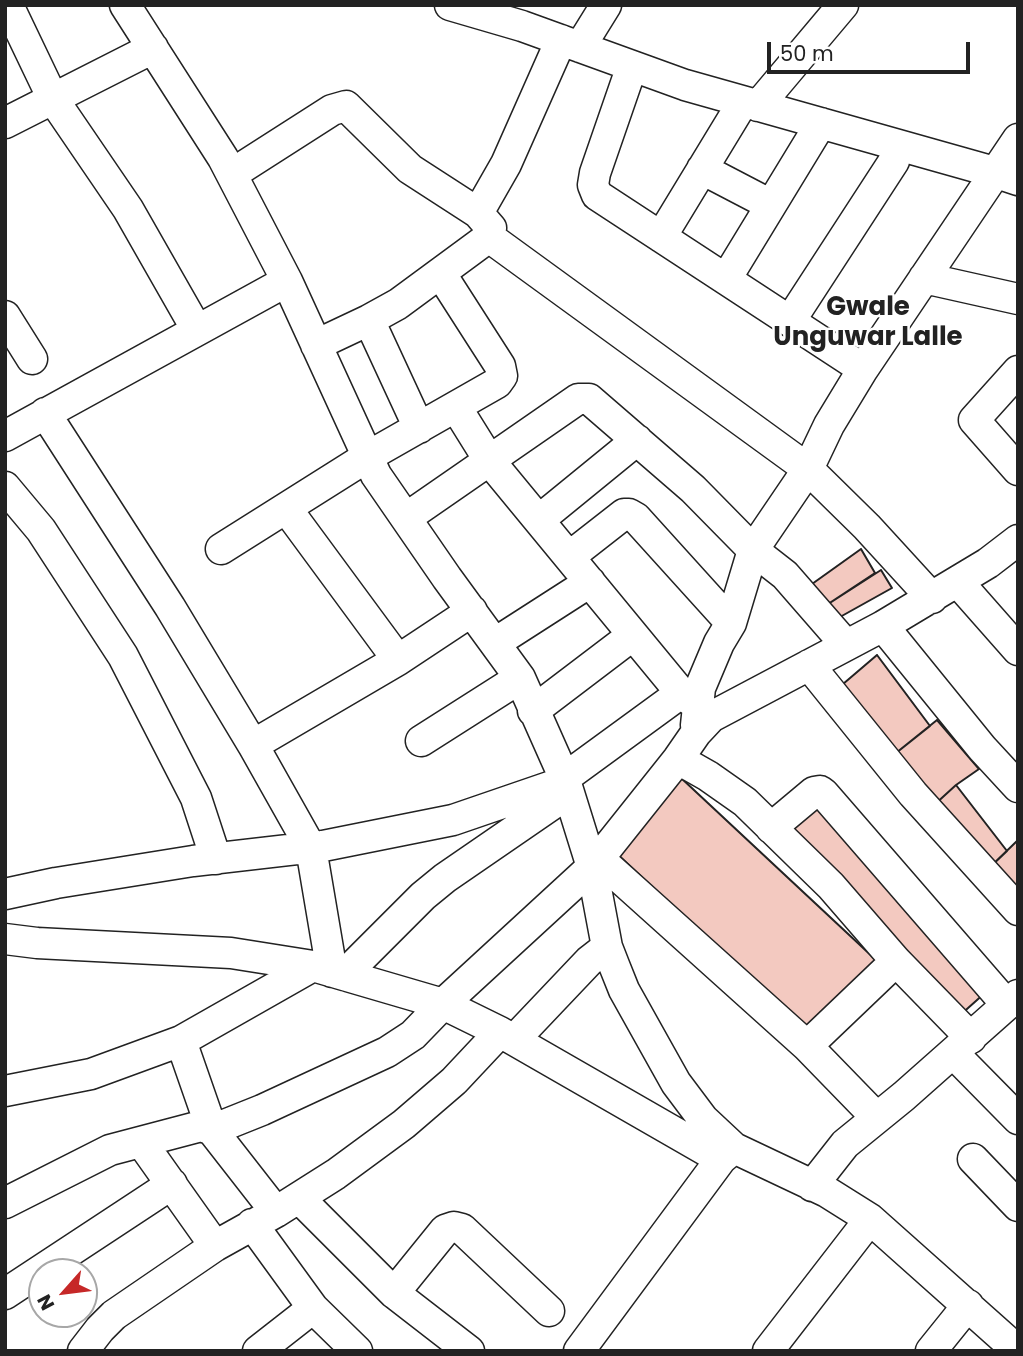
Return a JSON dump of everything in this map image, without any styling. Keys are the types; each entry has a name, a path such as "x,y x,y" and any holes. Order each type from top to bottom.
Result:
{"street":[{"path":"8,5 53,99 128,209 197,330"},
{"path":"125,5 232,174 288,281 376,475 520,678 595,863 607,947 624,990 676,1083 727,1153"},
{"path":"450,5 514,12 571,44 684,85 1006,176"},
{"path":"316,345 369,320 441,274 484,225 506,164 571,44 606,5"},
{"path":"661,237 702,169 751,104 843,5"},
{"path":"5,123 153,48"},
{"path":"632,66 595,173 593,185 597,195 863,369"},
{"path":"232,174 332,110 346,106 410,169 808,469 867,527 932,598"},
{"path":"726,279 821,123"},
{"path":"5,1203 110,1150 201,1126 212,1130 387,1052 413,1035 595,863 678,759 700,688 719,643 731,623 753,550 808,469 829,425 863,369 924,278 1006,176 1018,139"},
{"path":"790,321 894,160"},
{"path":"702,169 771,205"},
{"path":"221,549 367,457 498,383 502,376 500,366 441,274"},
{"path":"924,278 1018,299"},
{"path":"5,436 288,281"},
{"path":"5,316 32,359"},
{"path":"369,320 419,428"},
{"path":"1018,371 974,420 1018,470"},
{"path":"406,518 578,399 589,399 693,489 753,550 785,575 846,645"},
{"path":"457,407 489,460 692,710 711,717 932,598 1018,540"},
{"path":"45,413 170,607 311,848 330,971"},
{"path":"539,520 636,440"},
{"path":"591,478 624,514 636,518 731,623"},
{"path":"5,486 40,530 123,656 196,798 216,859"},
{"path":"286,508 398,660"},
{"path":"569,558 624,514"},
{"path":"495,643 590,582"},
{"path":"958,582 1018,650"},
{"path":"253,745 398,660 472,611"},
{"path":"883,626 982,748 1018,787"},
{"path":"533,711 633,635"},
{"path":"809,665 912,794 1018,910"},
{"path":"421,741 520,678"},
{"path":"5,894 56,883 311,848 453,820 560,781 692,710"},
{"path":"678,759 709,776 745,802 831,886 896,961 1018,1119"},
{"path":"5,1091 91,1074 181,1041 330,971 444,878 557,801 560,781"},
{"path":"771,828 820,790 1012,1000 962,1046 845,1144 812,1186"},
{"path":"595,863 807,1046 877,1118"},
{"path":"5,939 231,953 330,971 443,1004 727,1153 812,1186 870,1219 1018,1351"},
{"path":"5,954 37,943"},
{"path":"83,1351 100,1328 114,1315 215,1246 337,1174 404,1124 607,947"},
{"path":"807,1046 896,961"},
{"path":"181,1041 212,1130 275,1211 313,1308 357,1351"},
{"path":"142,1143 215,1246"},
{"path":"579,1351 727,1153"},
{"path":"973,1159 1018,1206"},
{"path":"5,1294 172,1184"},
{"path":"275,1211 394,1293 469,1351"},
{"path":"768,1351 870,1219"},
{"path":"394,1293 445,1230 454,1227 461,1228 549,1311"},
{"path":"931,1351 968,1305"},
{"path":"258,1351 313,1308"}],"building":[{"path":"861,549 875,573 822,608 805,589"},
{"path":"881,570 892,588 831,622 822,608"},
{"path":"877,655 930,726 891,757 836,690"},
{"path":"937,720 979,769 933,806 891,757"},
{"path":"680,777 891,974 823,1047 613,850"},
{"path":"956,785 1007,851 987,870 933,806"},
{"path":"813,801 986,992 958,1017 786,826"},
{"path":"1018,840 1018,905 987,870"}],"district":[{"name":"Gwale Unguwar Lalle","path":"868,323"}]}
